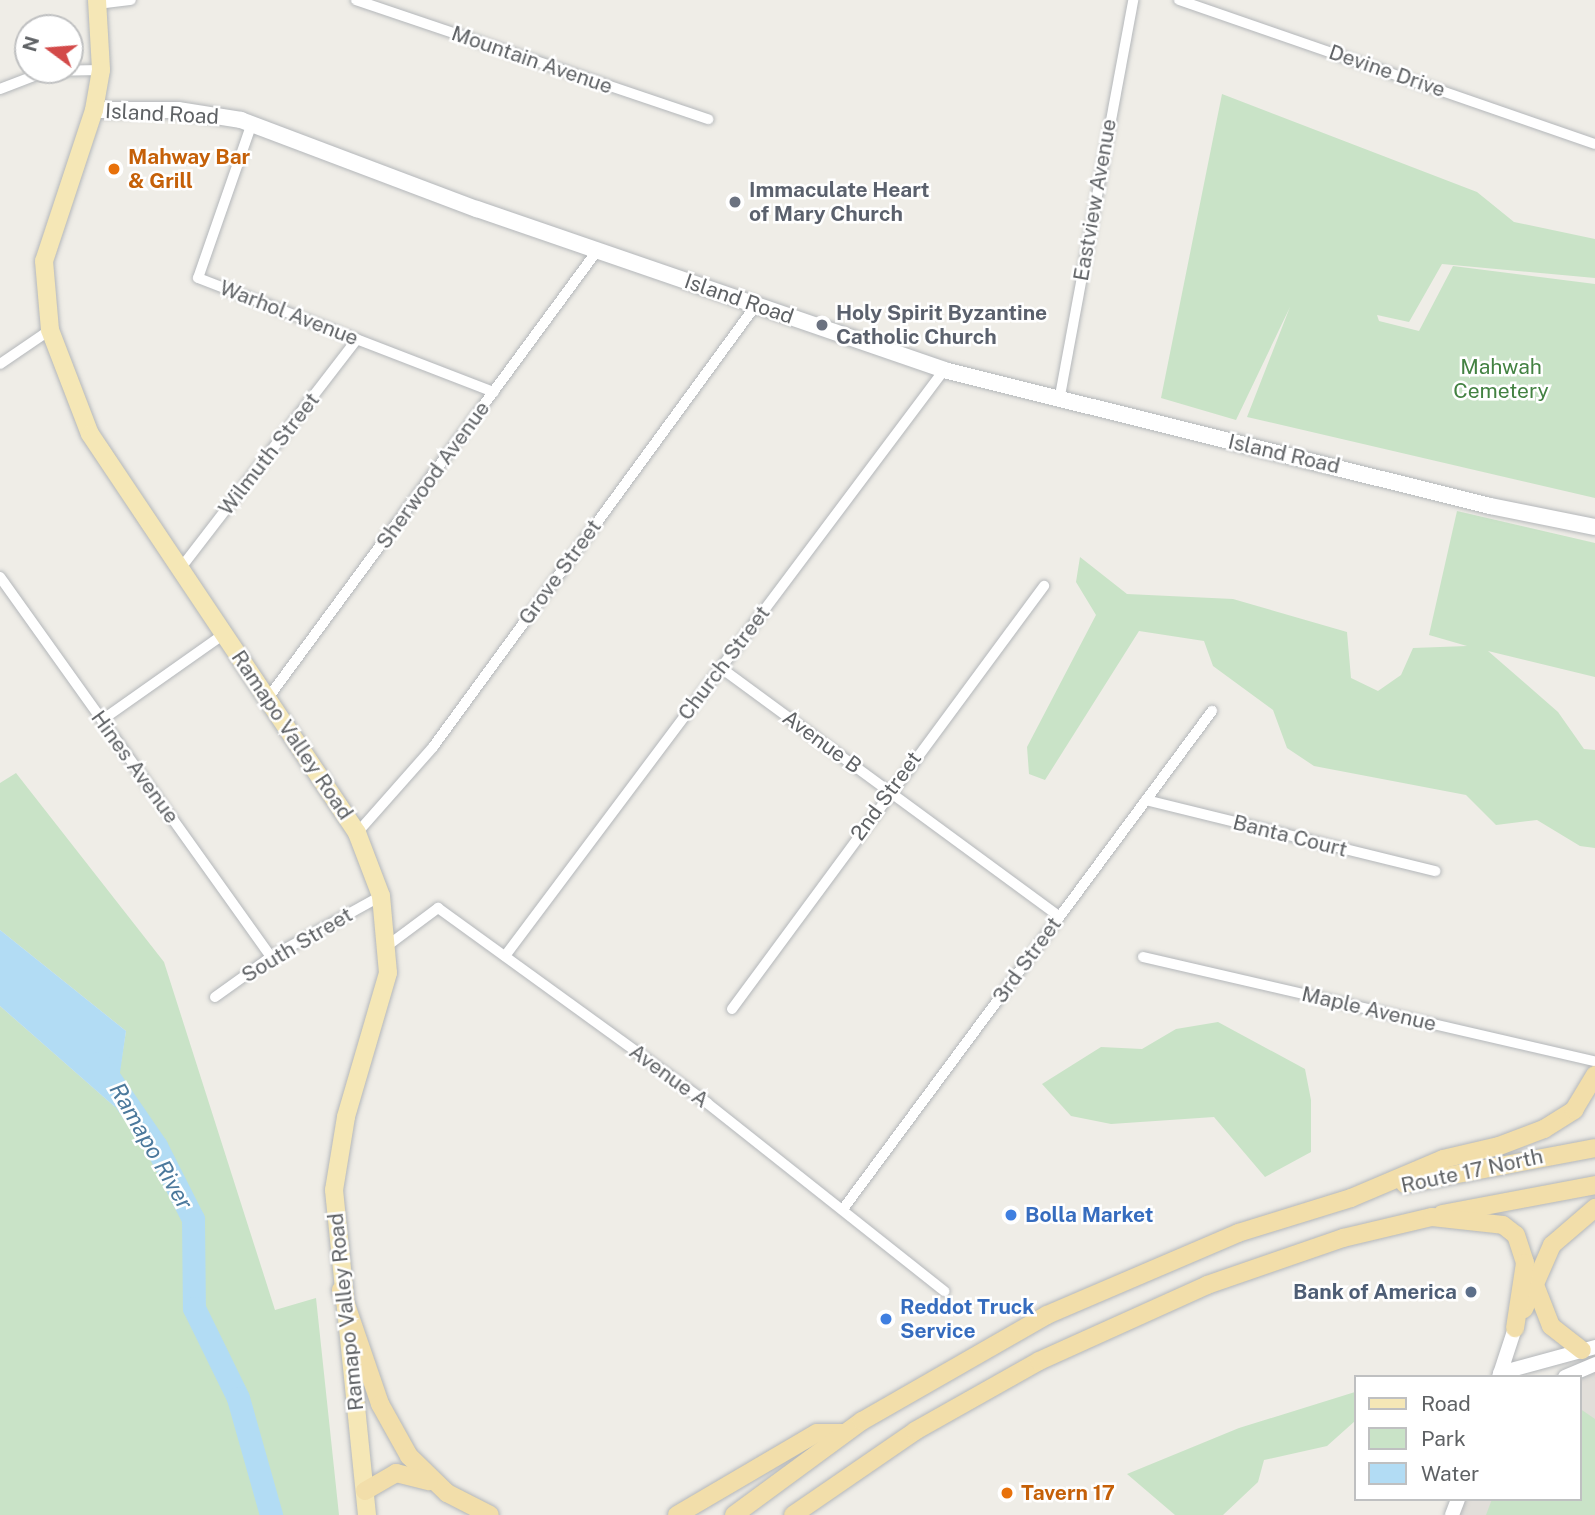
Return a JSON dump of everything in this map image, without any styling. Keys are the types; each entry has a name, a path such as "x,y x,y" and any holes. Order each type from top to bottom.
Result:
{"highway":[{"path":"734,1515 844,1433 986,1347 1109,1285 1238,1233 1351,1198 1443,1159 1499,1146 1556,1124 1581,1102 1595,1075"},
{"name":"Route 17 North","path":"1351,1198 1497,1164 1595,1148"},
{"path":"793,1515 953,1408 1122,1320 1296,1252 1432,1217 1595,1185"},
{"path":"1515,1328 1552,1245 1595,1208"},
{"path":"1432,1217 1496,1223 1516,1235 1525,1263 1515,1328"},
{"path":"1535,1285 1550,1326 1588,1348"},
{"path":"341,1290 380,1404 409,1456 432,1482"},
{"path":"677,1515 817,1433 844,1433"},
{"path":"365,1491 396,1473 432,1482 489,1515"}],"main road":[{"name":"Ramapo Valley Road","path":"98,2 101,70 94,110 44,261 50,330 90,434 357,833 381,896 388,973 346,1117 334,1190 341,1290 367,1515"},
{"name":"Island Road","path":"94,110 178,110 252,123 597,251 944,370 1059,401 1595,527"}],"street":[{"path":"98,2 131,0"},
{"name":"Mountain Avenue","path":"356,0 708,119"},
{"name":"Eastview Avenue","path":"1059,401 1133,0"},
{"name":"Devine Drive","path":"1179,0 1595,144"},
{"path":"0,89 47,71 101,70"},
{"name":"Warhol Avenue","path":"252,123 198,278 494,392"},
{"name":"Sherwood Avenue","path":"268,698 597,251"},
{"name":"Grove Street","path":"357,833 433,747 756,304"},
{"path":"0,364 50,330"},
{"name":"Wilmuth Street","path":"180,569 357,339"},
{"name":"Church Street","path":"505,956 944,370"},
{"name":"Hines Avenue","path":"0,577 271,957"},
{"name":"2nd Street","path":"732,1009 889,792 1044,586"},
{"path":"102,720 225,634"},
{"name":"Avenue B","path":"721,668 1059,916"},
{"name":"3rd Street","path":"843,1209 1212,711"},
{"name":"Banta Court","path":"1146,800 1435,871"},
{"name":"South Street","path":"215,997 271,957 381,896"},
{"name":"Avenue A","path":"387,946 438,908 843,1209 944,1291"},
{"name":"Maple Avenue","path":"1143,957 1595,1061"},
{"path":"1500,1375 1515,1328"},
{"path":"1500,1375 1588,1348"},
{"path":"1570,1375 1595,1364"}],"shaded area":[{"path":"1595,1364 1595,1515 1452,1515 1457,1501 1581,1501 1581,1375"}],"green space":[{"name":"Mahwah Cemetery","path":"1222,94 1477,192 1514,222 1595,239 1595,278 1442,264 1409,322 1377,315 1379,321 1419,331 1453,266 1595,284 1595,498 1247,417 1290,307 1236,420 1161,398"},
{"path":"1457,511 1595,543 1595,677 1488,651 1558,712 1584,749 1595,750 1595,848 1580,846 1537,820 1496,825 1466,795 1314,766 1287,748 1273,710 1213,666 1204,641 1139,631 1045,780 1029,774 1027,747 1096,615 1076,582 1080,557 1127,594 1233,599 1347,632 1351,678 1378,691 1401,675 1413,648 1467,646 1429,635"},
{"path":"16,773 164,962 275,1310 316,1298 339,1515 0,1515 0,1006 114,1106 126,1031 0,930 0,783"},
{"path":"1218,1022 1305,1069 1311,1100 1311,1152 1265,1177 1214,1117 1111,1124 1071,1116 1042,1084 1101,1047 1142,1049 1176,1029"},
{"path":"1354,1392 1354,1422 1327,1446 1264,1460 1258,1482 1223,1515 1175,1515 1127,1474 1239,1428"},
{"path":"1581,1409 1595,1419 1595,1515 1486,1515 1491,1501 1581,1501"}],"water":[{"path":"0,930 126,1031 115,1107 0,1006"}],"waterway":[{"name":"Ramapo River","path":"99,1063 156,1146 193,1219 194,1308 238,1398 271,1515"}],"place":[{"name":"Mahway Bar & Grill","path":"114,169"},
{"name":"Immaculate Heart of Mary Church","path":"735,202"},
{"name":"Holy Spirit Byzantine Catholic Church","path":"822,325"},
{"name":"Bolla Market","path":"1011,1215"},
{"name":"Bank of America","path":"1471,1292"},
{"name":"Reddot Truck Service","path":"886,1319"},
{"name":"Tavern 17","path":"1007,1493"}]}
